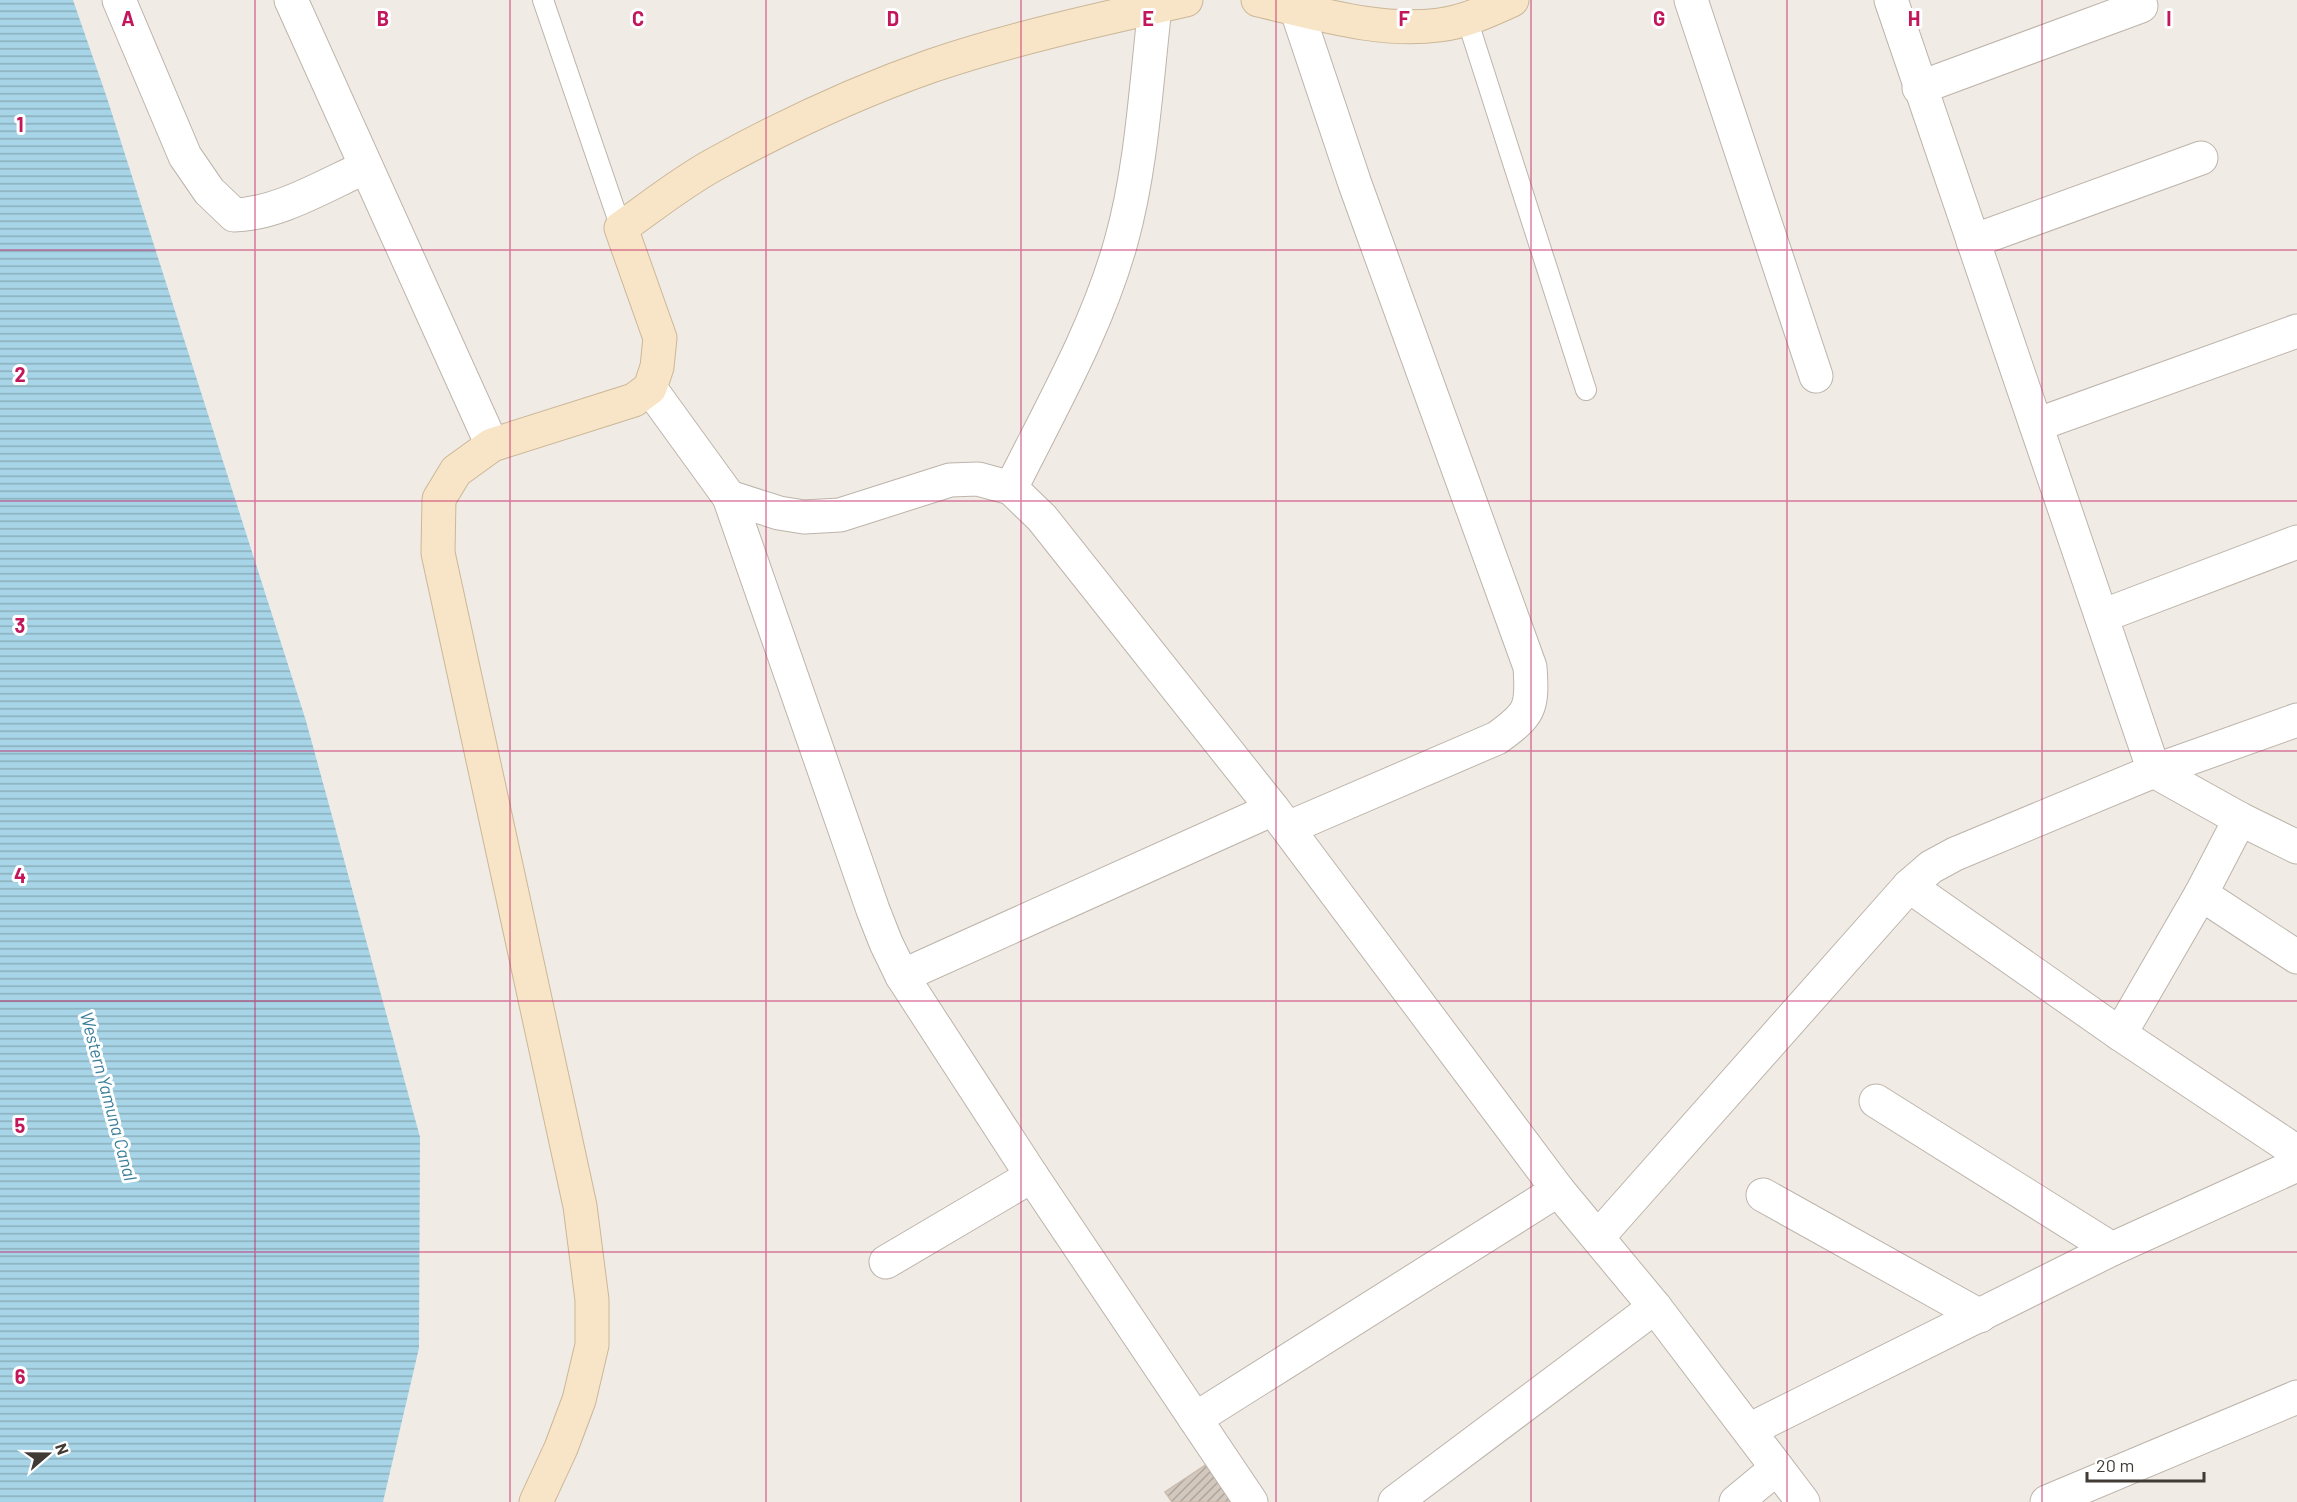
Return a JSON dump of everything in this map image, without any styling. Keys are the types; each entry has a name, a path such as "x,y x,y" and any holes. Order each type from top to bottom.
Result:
{"street":[{"path":"119,0 184,156 209,191 234,214 253,214 275,207 366,166"},
{"path":"291,0 492,445"},
{"path":"536,1502 561,1448 579,1400 592,1345 592,1300 580,1206 438,553 439,499 456,471 492,445 634,400 650,388 657,367 660,338 621,228 713,165 858,94 931,66 1007,43 1186,0"},
{"path":"1258,0 1353,21 1401,27 1438,25 1467,19 1512,0"},
{"path":"1690,0 1816,375"},
{"path":"1891,0 1919,88 2154,771 2240,819 2297,847"},
{"path":"1919,88 2140,6"},
{"path":"1011,488 1090,328 1107,288 1133,194 1155,7"},
{"path":"902,976 1281,818 1497,738 1522,720 1532,696 1530,667 1355,184 1296,8"},
{"path":"1973,241 2201,158"},
{"path":"2036,425 2297,331"},
{"path":"650,388 729,497 873,910 902,976 1032,1176 1251,1502"},
{"path":"729,497 779,513 804,517 840,515 950,480 978,479 1011,488 1042,518 1281,818 1558,1191 1655,1307 1803,1502"},
{"path":"2102,616 2297,542"},
{"path":"1598,1237 1909,886 1931,867 1955,854 2154,771 2297,720"},
{"path":"2120,1035 2240,819"},
{"path":"1909,886 2120,1035 2297,1152"},
{"path":"2200,894 2297,957"},
{"path":"1876,1101 2112,1249"},
{"path":"1749,1430 2112,1249 2297,1165"},
{"path":"886,1262 1032,1176"},
{"path":"1195,1419 1558,1191"},
{"path":"1763,1195 1980,1316"},
{"path":"1395,1502 1655,1307"},
{"path":"2047,1502 2297,1397"},
{"path":"1736,1502 1777,1468"}],"lane":[{"path":"543,0 621,228"},
{"path":"1467,19 1586,390"}],"water":[{"name":"Western Yamuna Canal","path":"0,0 73,0 107,98 306,721 420,1137 419,1348 383,1502 0,1502"}],"building":[{"path":"1210,1462 1236,1502 1172,1502 1165,1492"}]}
